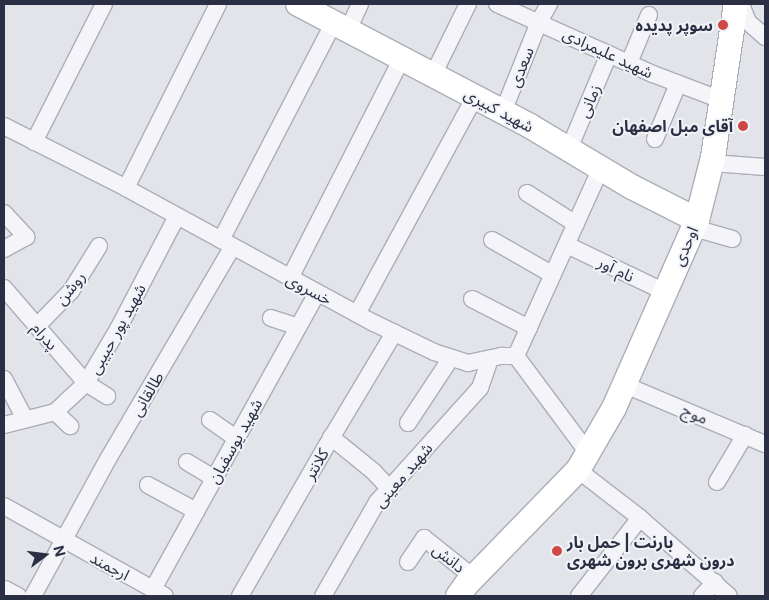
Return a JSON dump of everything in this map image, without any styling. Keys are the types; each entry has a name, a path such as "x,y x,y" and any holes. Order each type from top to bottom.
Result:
{"main road":[{"name":"شهید کبیری","path":"298,4 503,112 695,224"},
{"name":"اوحدی","path":"458,596 473,577 583,462 625,385 695,224 712,163 736,4"}],"street":[{"path":"34,142 104,4"},
{"path":"126,188 218,4"},
{"path":"341,26 360,4"},
{"path":"433,75 468,4"},
{"name":"شهید علیمرادی","path":"496,4 678,84 721,100"},
{"name":"سعدی","path":"503,112 539,22 550,4"},
{"path":"741,4 748,22 765,37"},
{"path":"629,63 649,15"},
{"name":"طالقانی","path":"33,596 227,244 341,26"},
{"name":"زمانی","path":"569,149 609,54"},
{"path":"290,278 402,58"},
{"path":"656,139 678,84"},
{"path":"357,314 475,97"},
{"name":"خسروی","path":"4,126 126,188 317,293 434,352 468,363 502,356 516,356"},
{"path":"712,163 765,167"},
{"path":"601,168 516,356 583,462 640,518 729,596"},
{"path":"527,192 576,224"},
{"path":"4,213 26,237 4,249"},
{"name":"شهید پور حبیبی","path":"4,425 55,412 86,383 118,329 177,216"},
{"path":"695,224 732,239"},
{"path":"492,240 553,275"},
{"name":"نام آور","path":"567,245 665,292"},
{"name":"روشن","path":"37,326 71,290 99,246"},
{"name":"پدرام","path":"4,288 86,383 107,396"},
{"name":"شهید یوسفیان","path":"159,593 196,511 317,293"},
{"path":"472,299 529,328"},
{"path":"271,318 298,327"},
{"name":"کلانتر","path":"240,596 394,333"},
{"path":"408,424 451,358"},
{"name":"شهید معینی","path":"323,596 377,502 480,388 490,360"},
{"path":"4,379 25,419"},
{"name":"موج","path":"625,385 765,444"},
{"path":"55,412 70,426"},
{"path":"210,420 236,438"},
{"path":"717,482 745,436"},
{"path":"332,437 373,471 390,488"},
{"path":"187,462 214,478"},
{"path":"148,485 196,511"},
{"name":"ارجمند","path":"4,506 63,541 159,593"},
{"path":"579,596 640,518"},
{"name":"دانش","path":"408,562 424,538 473,577"},
{"path":"702,596 715,582"}],"place":[{"name":"سوپر پدیده","path":"723,25"},
{"name":"آقای مبل اصفهان","path":"743,126"},
{"name":"بارنت | حمل بار درون شهری برون شهری","path":"557,551"}]}
